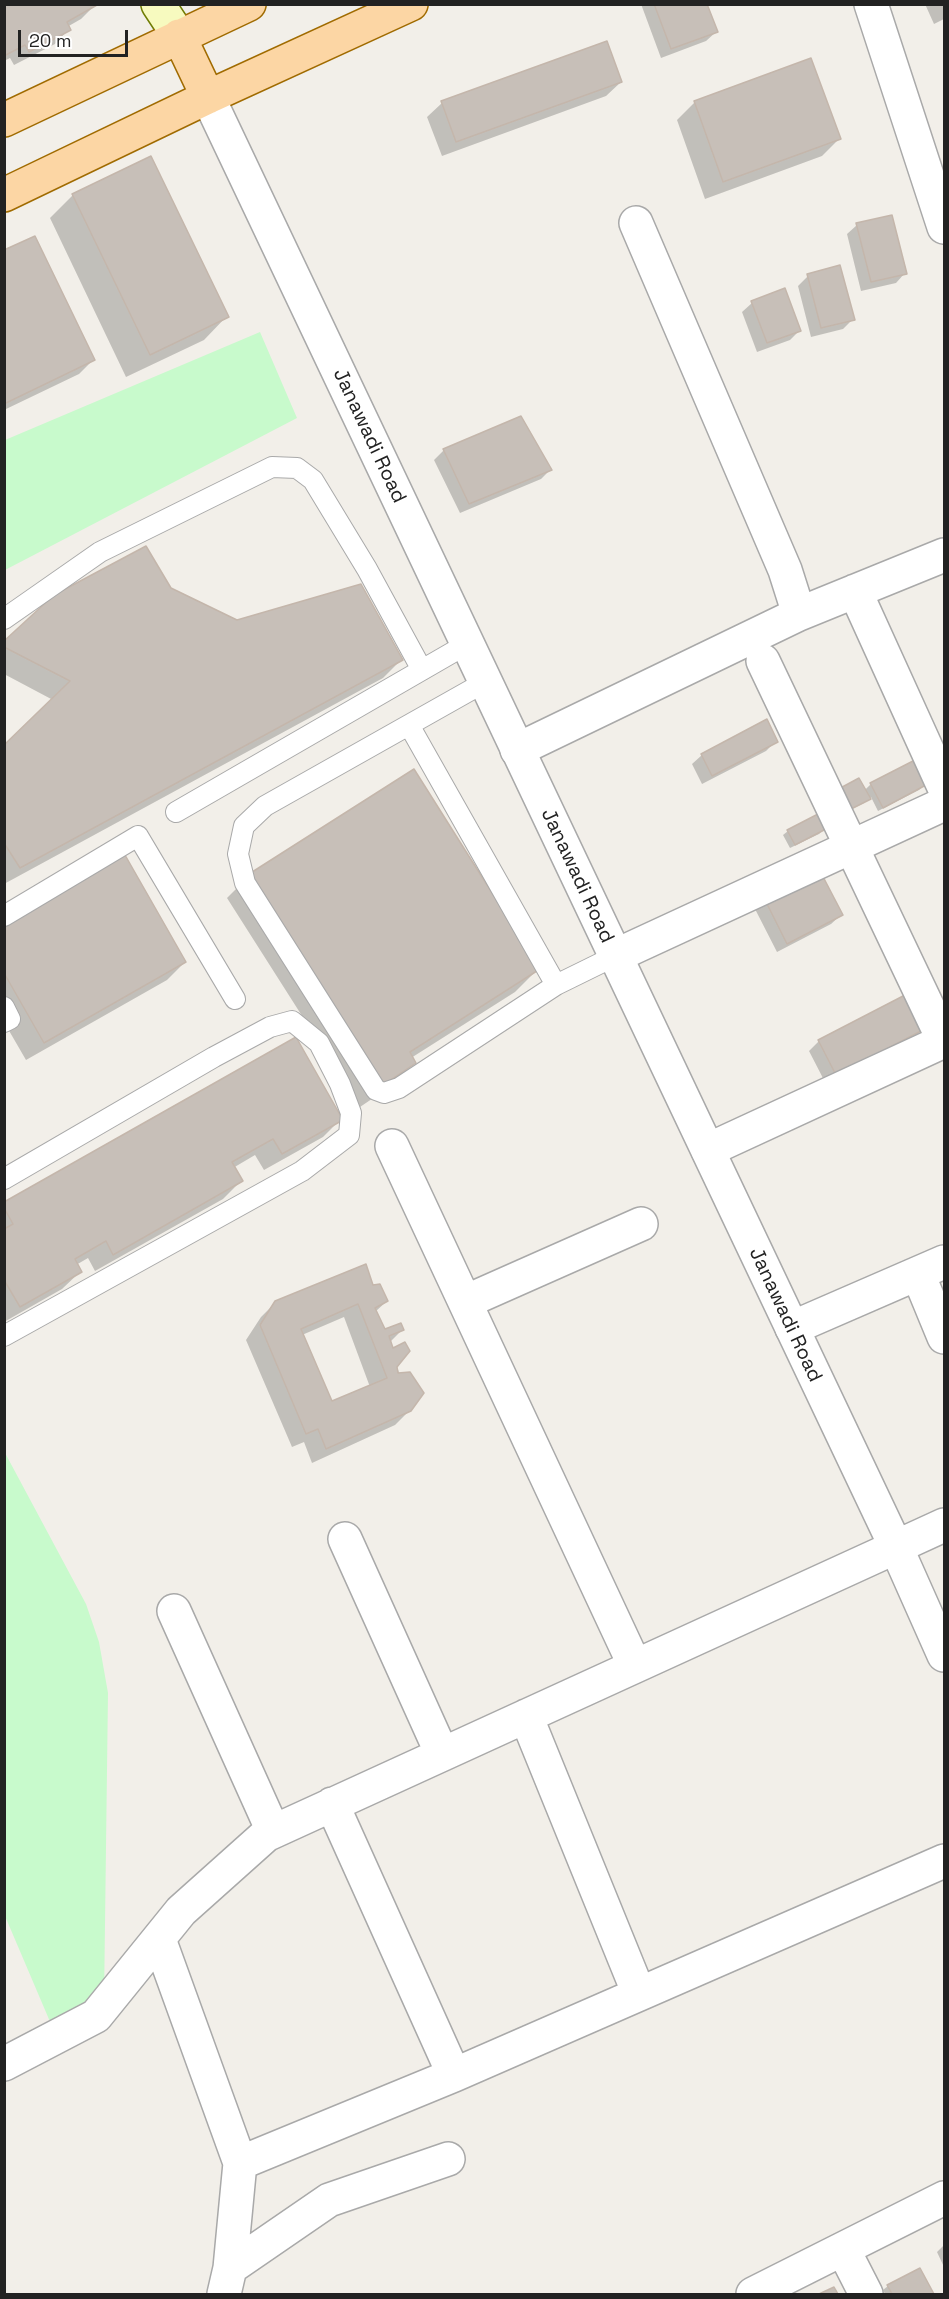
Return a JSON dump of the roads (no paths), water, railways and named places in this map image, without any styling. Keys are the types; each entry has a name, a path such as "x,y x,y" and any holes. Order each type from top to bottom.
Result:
{"main road":[{"path":"158,4 179,36 208,97"},
{"path":"4,120 249,4"},
{"path":"4,195 208,97 411,4"}],"street":[{"path":"871,4 945,226"},
{"name":"Janawadi Road","path":"208,97 896,1546 945,1655"},
{"path":"636,223 785,570 799,614"},
{"path":"517,750 799,614 945,555"},
{"path":"855,591 945,786"},
{"path":"708,1150 944,1041 763,661"},
{"path":"615,956 945,804"},
{"path":"392,1146 635,1665"},
{"path":"465,1302 641,1224"},
{"path":"792,1328 931,1268 945,1337"},
{"path":"4,2064 96,2016 181,1911 266,1834 945,1525"},
{"path":"345,1539 442,1754"},
{"path":"174,1611 273,1831"},
{"path":"526,1716 639,1994"},
{"path":"332,1804 454,2075"},
{"path":"240,2163 454,2075 945,1861"},
{"path":"159,1939 240,2163 227,2281"},
{"path":"227,2281 329,2200 448,2159"},
{"path":"753,2295 945,2198"},
{"path":"843,2249 866,2295"}],"lane":[{"path":"4,619 100,552 272,467 297,468 314,480 367,569 422,670"},
{"path":"177,812 467,644"},
{"path":"485,682 265,806 243,826 238,854 245,883 376,1090 384,1094 399,1088 556,986 615,956"},
{"path":"409,724 556,986"},
{"path":"4,916 138,836 235,999"},
{"path":"4,1007 10,1019 4,1022"},
{"path":"4,1179 214,1057 270,1027 292,1021 319,1043 340,1084 351,1113 349,1135 302,1171 4,1336"}]}
